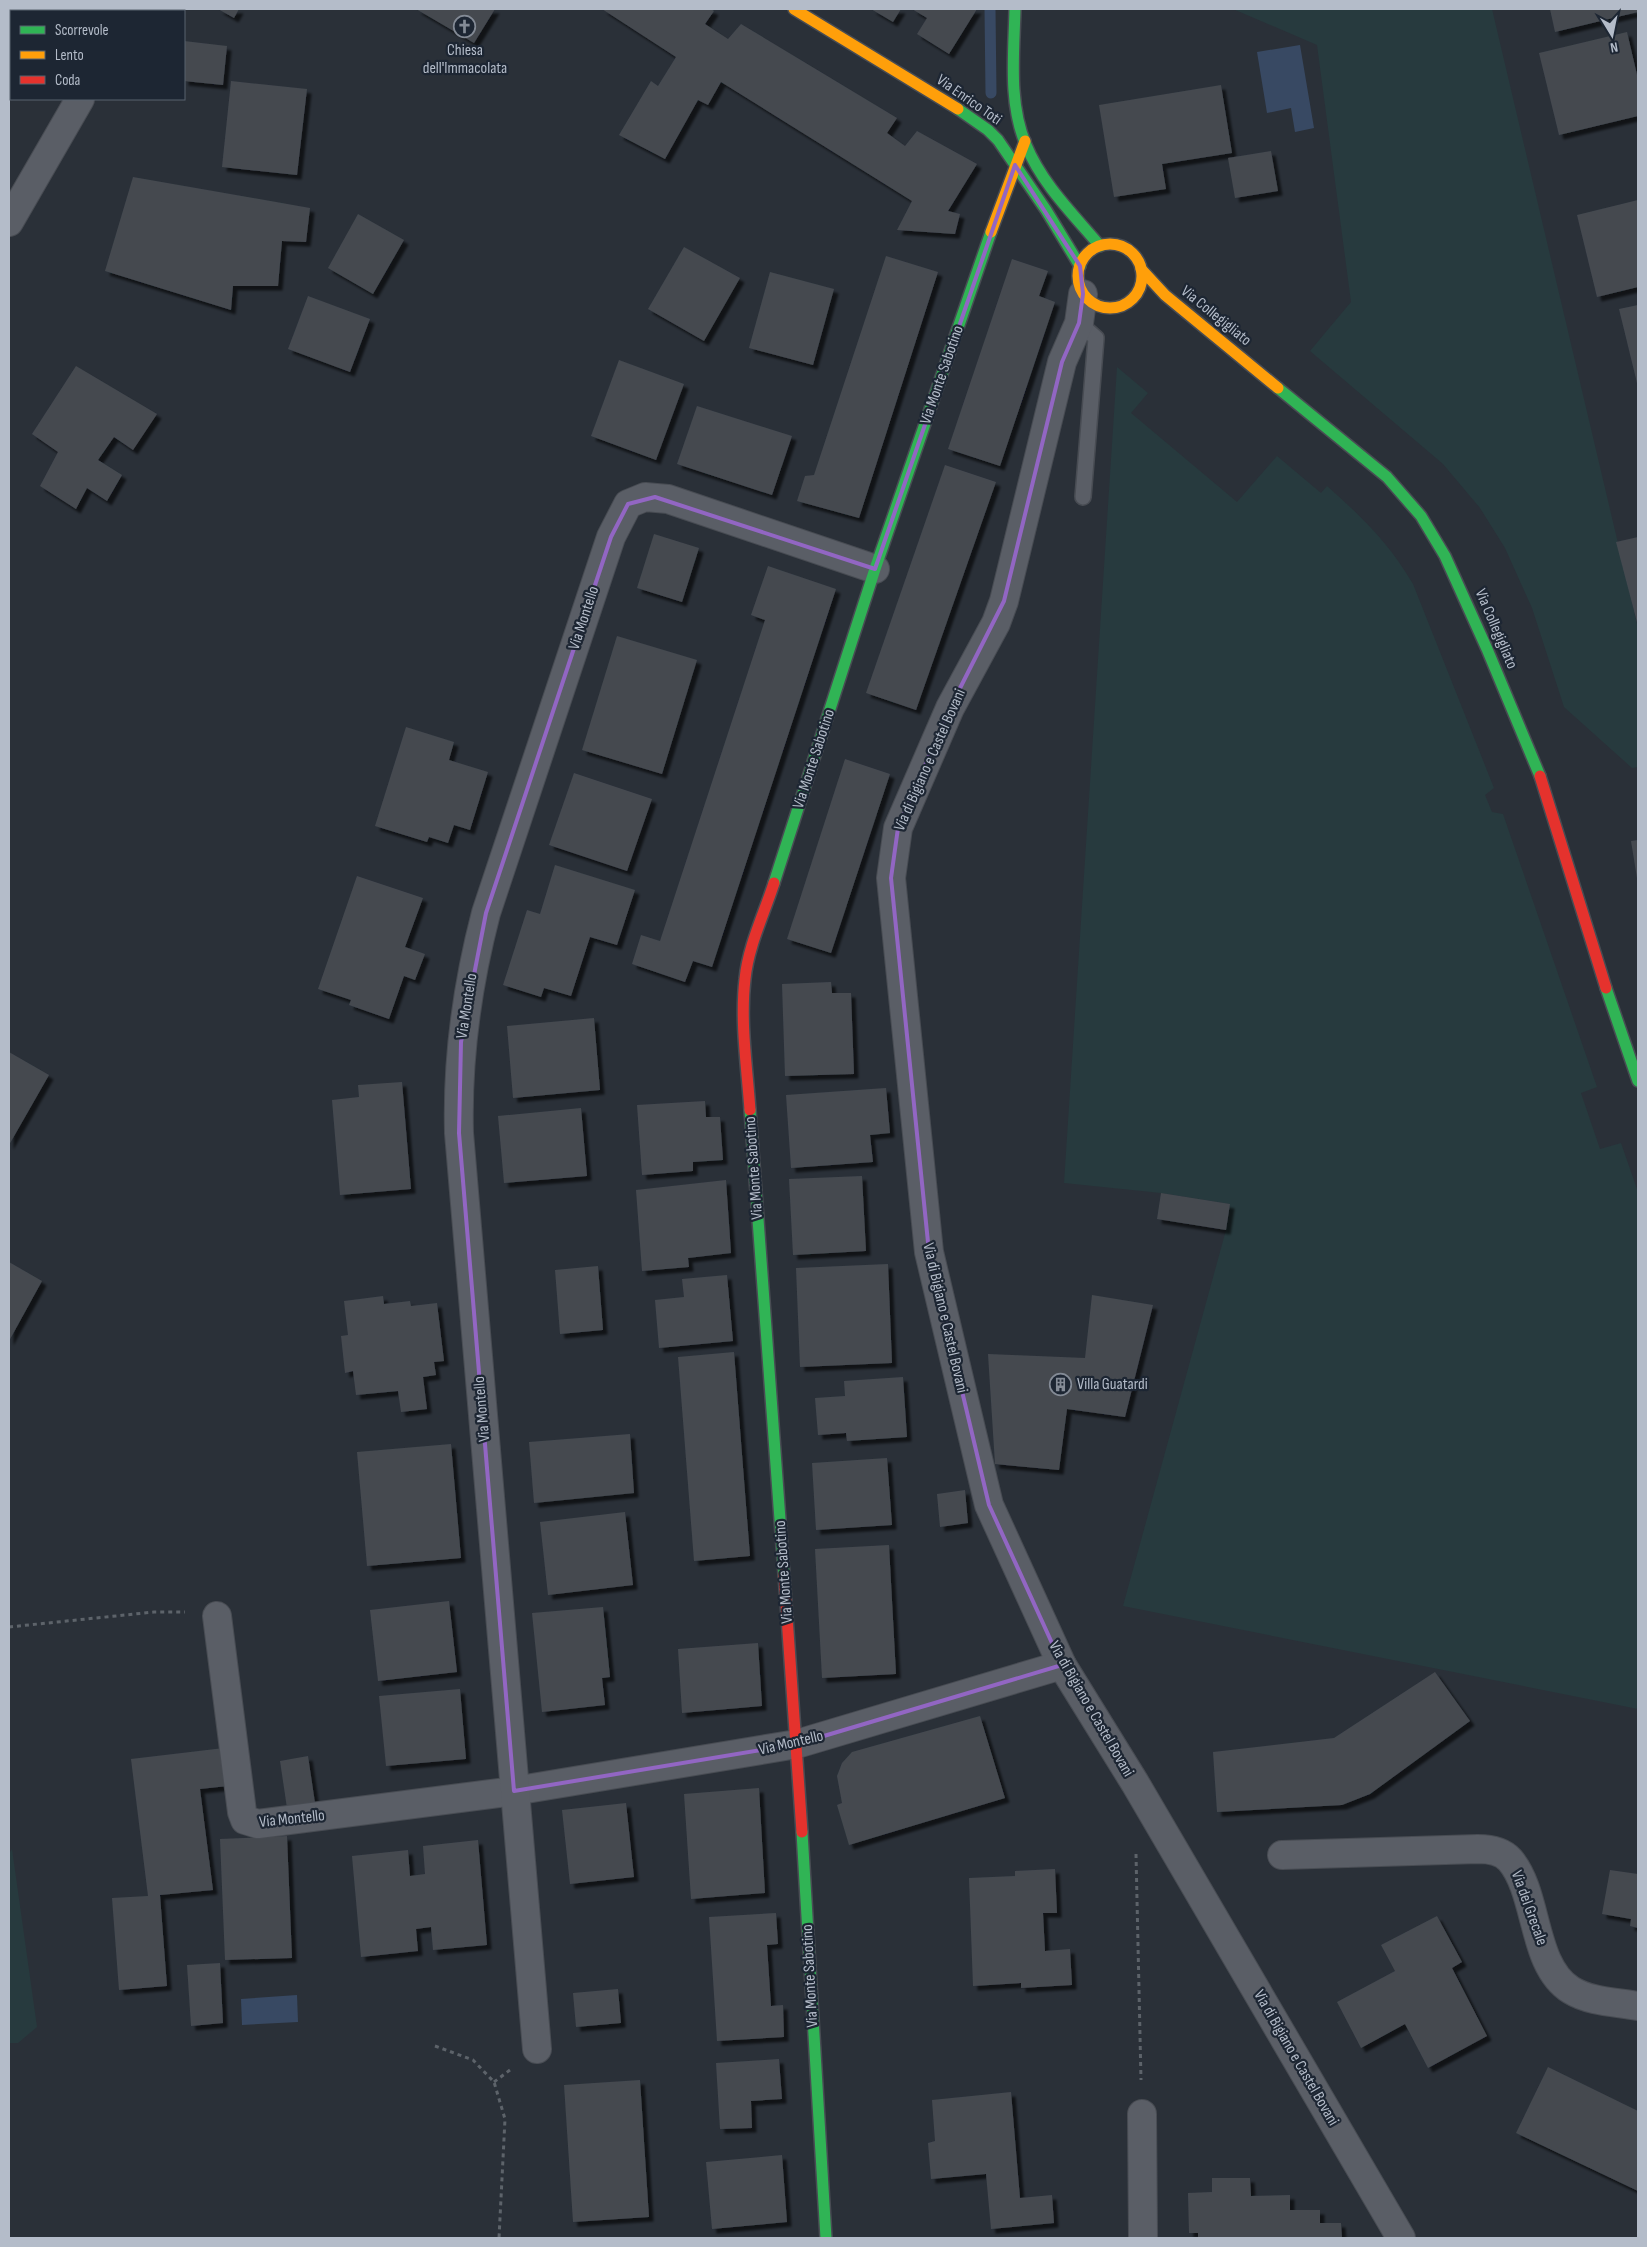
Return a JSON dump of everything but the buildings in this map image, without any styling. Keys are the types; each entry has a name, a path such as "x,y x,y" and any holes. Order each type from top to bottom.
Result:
{"street":[{"name":"Via Enrico Toti","path":"794,9 978,122 998,140 1080,266"},
{"path":"1015,9 1017,107 1020,127 1025,141 1036,165 1059,197 1100,246"},
{"path":"9,222 79,100"},
{"name":"Via Monte Sabotino","path":"826,2238 797,1744 744,1029 745,979 749,959 875,569 1025,141"},
{"path":"1114,244 1127,249 1138,260 1141,269 1140,289 1133,300 1116,308 1086,308 1078,275 1080,266 1087,254 1100,246 1114,244"},
{"name":"Via Collegigliato","path":"1141,269 1165,295 1387,477 1403,493 1421,516 1460,587 1534,762 1616,1022 1638,1081"},
{"name":"Via Collegigliato","path":"1140,289 1165,295"},
{"name":"Via di Bigiano e Castel Bovani","path":"1086,308 1062,362 1004,601 996,623 950,708 898,828 891,878 929,1252 989,1505 1062,1664 1135,1783 1401,2238"},
{"name":"Via Montello","path":"537,2049 459,1133 458,1089 461,1042 475,955 486,913 611,537 628,504 645,497 668,499 875,569"},
{"name":"Via Montello","path":"217,1616 243,1817 249,1823 263,1824 514,1791 797,1744 1062,1664"},
{"name":"Via del Grecale","path":"1282,1855 1478,1849 1500,1853 1509,1859 1519,1875 1546,1955 1559,1979 1571,1990 1585,1996 1638,2006"},
{"path":"1142,2114 1143,2238"}],"lane":[{"path":"1083,497 1096,338 1086,308"}],"path":[{"path":"9,1627 167,1612 217,1616"},
{"path":"1136,1850 1142,2114"},
{"path":"436,2046 473,2060 494,2082 505,2119 499,2238"}],"highlighted area":[{"path":"1015,165 1080,266 1083,294 1079,323 1062,362 1004,601 950,708 898,828 891,878 929,1252 989,1505 1062,1665 797,1744 514,1791 459,1133 461,1042 486,913 611,537 628,504 655,497 875,569"}],"green space":[{"path":"1233,9 1492,9 1638,628 1638,767 1632,768 1564,707 1532,608 1505,548 1480,508 1443,464 1310,351 1351,302 1317,45"},
{"path":"1117,367 1148,393 1131,413 1237,502 1277,456 1321,493 1327,486 1374,531 1394,555 1413,584 1494,788 1485,795 1492,812 1503,814 1597,1087 1581,1093 1600,1149 1621,1143 1638,1192 1638,1709 1123,1606 1226,1230 1230,1204 1161,1193 1064,1183"},
{"path":"12,1849 37,2027 18,2043 9,2043 9,1854"}],"water":[{"path":"1300,45 1314,128 1295,132 1291,108 1267,113 1257,52"},
{"path":"297,1995 298,2022 242,2025 241,1999"}],"waterway":[{"path":"990,9 991,93"}],"traffic: fast":[{"path":"1015,9 1013,78 1020,129 1033,159 1049,186 1100,246"},
{"path":"958,109 988,130 998,140 1046,210 1080,266"},
{"path":"774,883 875,569 991,232"},
{"path":"1278,388 1387,477 1421,516 1445,556 1487,649 1540,776"},
{"path":"1606,988 1638,1081"},
{"path":"750,1110 784,1574"},
{"path":"802,1832 826,2238"}],"traffic: slow":[{"path":"794,9 958,109"},
{"path":"991,232 1025,141"},
{"path":"1110,244 1122,246 1133,253 1140,264 1142,276 1140,288 1133,299 1122,306 1110,308 1098,306 1087,299 1080,288 1078,276 1080,264 1087,253 1098,246 1110,244"},
{"path":"1141,269 1165,295 1278,388"}],"traffic: jam":[{"path":"1540,776 1606,988"},
{"path":"750,1110 743,1012 745,979 753,943 774,883"},
{"path":"784,1574 802,1832"}],"place":[{"name":"Chiesa dell'Immacolata","path":"465,26"},
{"name":"Villa Guatardi","path":"1061,1384"}]}
